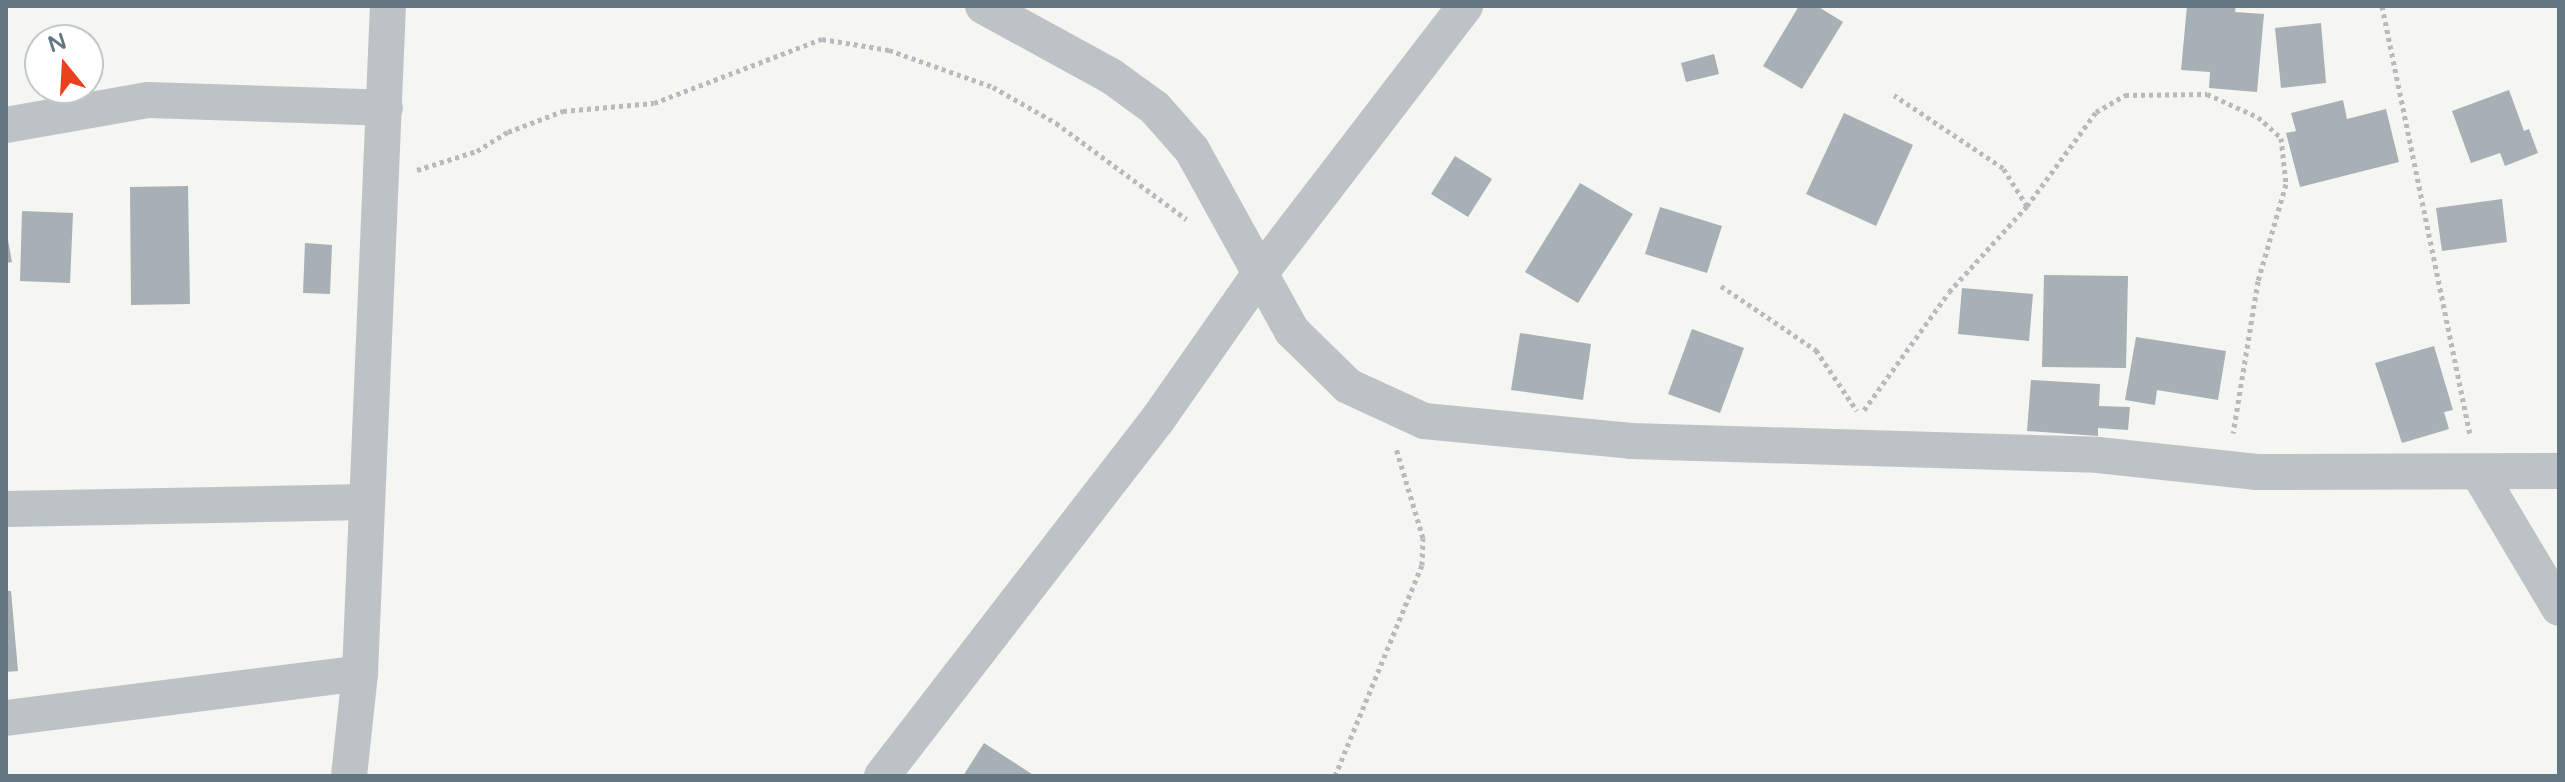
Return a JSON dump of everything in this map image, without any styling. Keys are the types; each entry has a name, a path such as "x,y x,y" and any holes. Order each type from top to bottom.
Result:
{"street":[{"path":"349,776 360,673 384,170 388,6"},
{"path":"983,6 1111,76 1155,108 1192,150 1258,276 1292,331 1348,386 1424,421 1631,441 2098,455 2227,469 2559,471"},
{"path":"882,776 1158,419 1258,276 1465,6"},
{"path":"6,125 148,100 385,108"},
{"path":"2477,472 2559,608"},
{"path":"6,509 366,502"},
{"path":"6,718 360,673"}],"path":[{"path":"2382,6 2407,144 2457,353 2477,472"},
{"path":"384,170 439,166 563,111 654,103 822,39 889,50 993,87 1056,123 1193,224"},
{"path":"1836,445 1949,292 2027,206 2096,112 2125,95 2207,94 2258,117 2281,138 2286,184 2258,281 2227,469"},
{"path":"1894,95 2003,168 2027,206"},
{"path":"1721,286 1816,350 1860,416"},
{"path":"1335,776 1422,565 1423,538 1381,402"}],"building":[{"path":"1799,6 1817,6 1843,22 1802,89 1763,66"},
{"path":"2187,6 2236,6 2235,12 2264,14 2257,92 2209,88 2210,72 2181,70"},
{"path":"2321,23 2326,83 2281,88 2275,28"},
{"path":"1714,54 1719,74 1686,82 1681,63"},
{"path":"2509,90 2524,131 2529,129 2538,153 2505,166 2500,153 2471,163 2452,111"},
{"path":"2343,100 2347,119 2386,109 2399,162 2300,187 2286,133 2296,131 2291,113"},
{"path":"1844,113 1913,145 1876,226 1806,194"},
{"path":"1455,156 1492,179 1468,217 1431,194"},
{"path":"1580,183 1633,214 1578,303 1525,272"},
{"path":"188,186 190,304 131,305 130,187"},
{"path":"2502,199 2507,242 2442,251 2436,208"},
{"path":"1660,207 1722,226 1707,273 1645,254"},
{"path":"22,211 73,213 70,283 20,281"},
{"path":"6,229 12,262 6,263"},
{"path":"305,243 332,245 330,294 303,293"},
{"path":"2044,275 2128,276 2126,368 2042,367"},
{"path":"1962,288 2033,294 2029,341 1958,334"},
{"path":"1692,329 1744,348 1720,413 1668,394"},
{"path":"1520,333 1591,344 1583,400 1511,390"},
{"path":"2136,337 2226,351 2218,400 2157,390 2155,405 2125,400"},
{"path":"2434,346 2453,410 2444,412 2449,429 2402,443 2375,363"},
{"path":"2031,380 2100,384 2099,406 2130,407 2128,430 2098,428 2098,436 2027,431"},
{"path":"6,591 11,591 18,671 6,672"},
{"path":"984,743 1035,776 963,776"}]}
